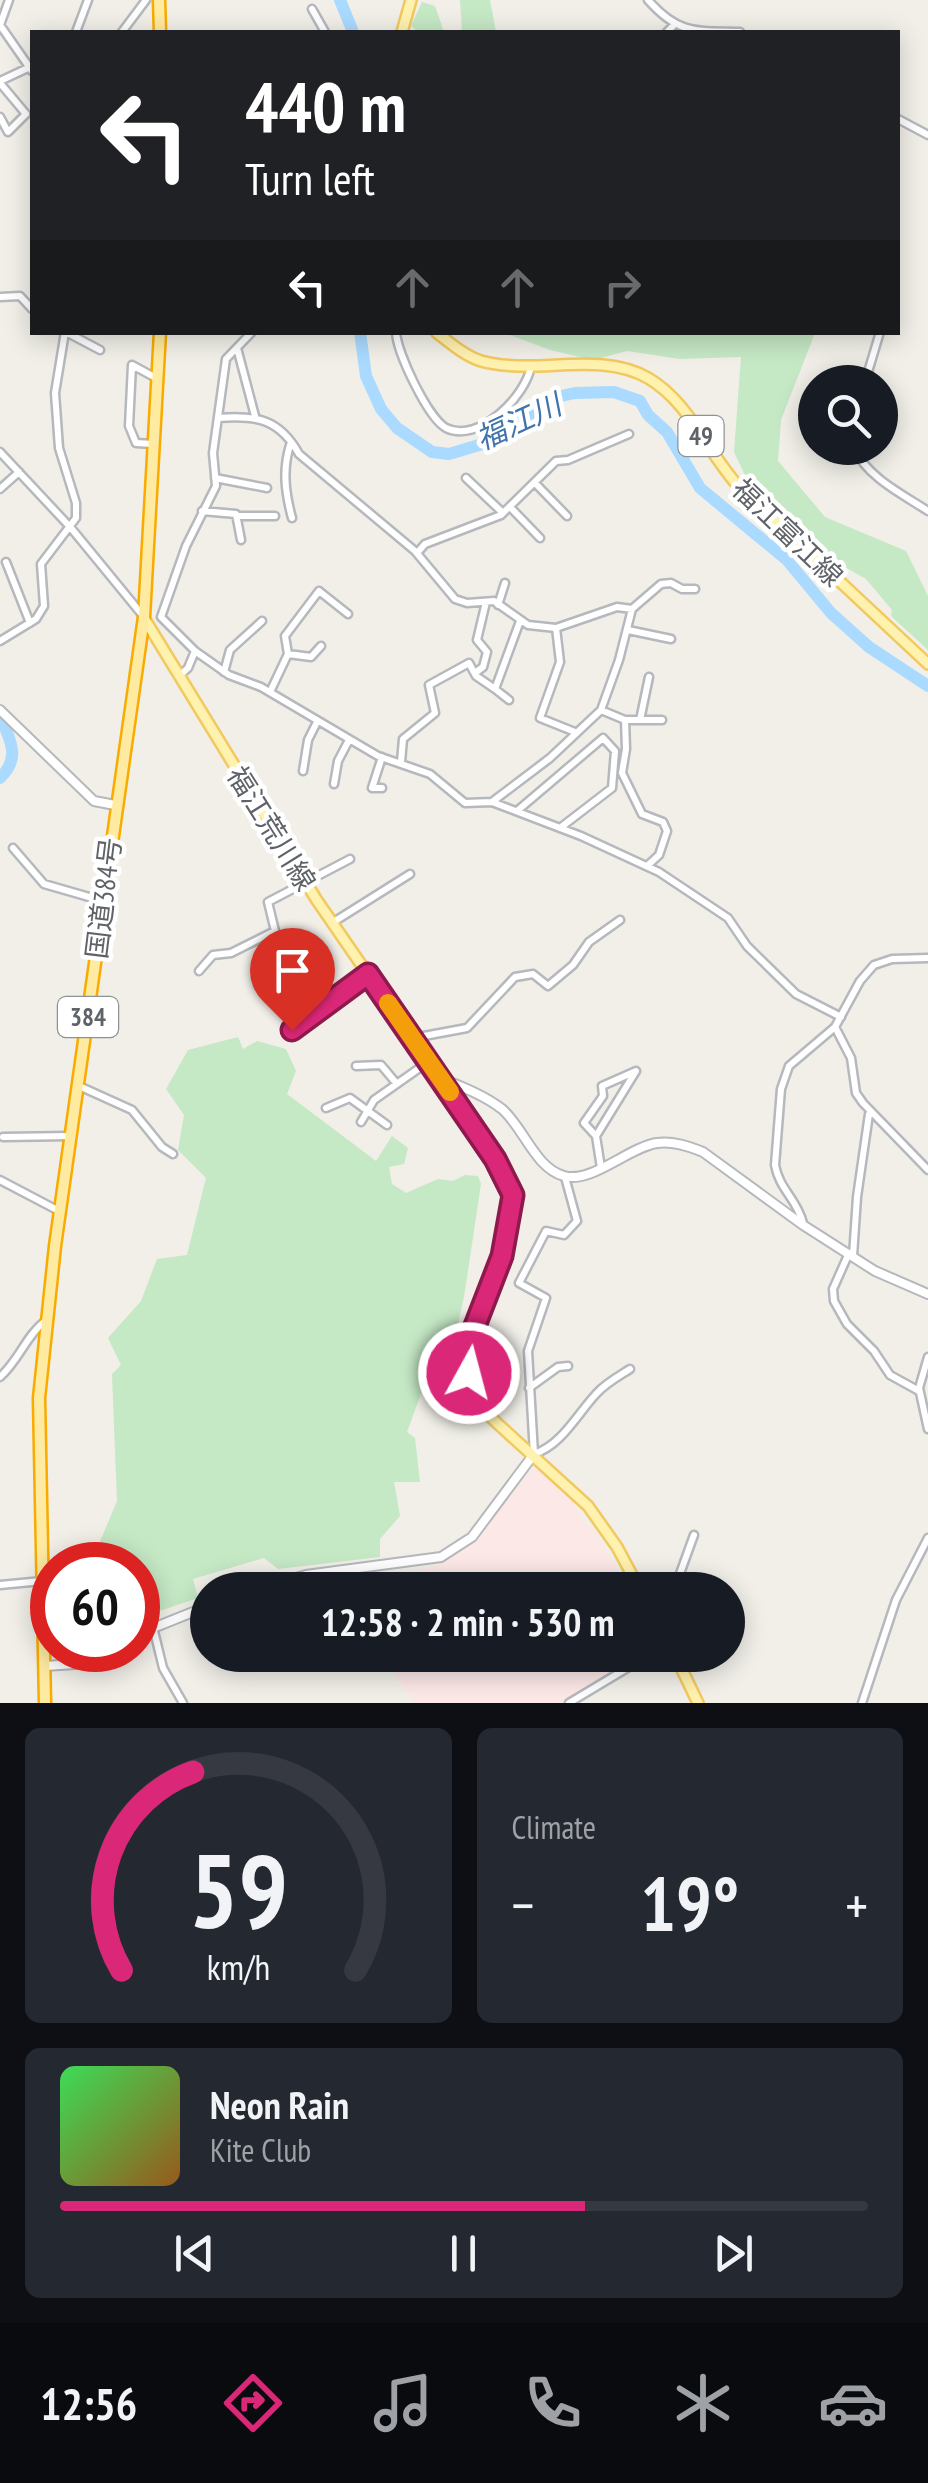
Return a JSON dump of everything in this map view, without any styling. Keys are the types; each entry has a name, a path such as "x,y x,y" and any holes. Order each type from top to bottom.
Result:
{"highway":[{"path":"159,0 160,30"},
{"name":"国道384号","path":"44,1542 39,1398 46,1320 144,618 160,335"},
{"name":"国道384号","path":"45,1672 45,1703"}],"main road":[{"path":"403,30 411,0"},
{"name":"福江富江線","path":"440,335 478,360 531,366 611,366 636,372 656,383 681,407 741,490 928,664"},
{"name":"福江荒川線","path":"144,618 305,881 495,1159 513,1195 502,1256 468,1353 473,1392 490,1416 588,1506 631,1572"},
{"path":"683,1672 698,1703"}],"street":[{"path":"77,30 88,0"},
{"path":"124,30 146,0"},
{"path":"648,0 686,30"},
{"path":"5,5 0,25 30,68"},
{"path":"312,9 323,30"},
{"path":"669,30 674,24"},
{"path":"0,118 8,132 26,114 0,82 30,69"},
{"path":"900,119 928,135"},
{"path":"0,297 20,296 30,307"},
{"path":"0,642 30,623 44,606 41,564 76,518 76,503 58,448 55,393 65,335"},
{"path":"72,335 100,350"},
{"path":"249,335 226,359 213,453 216,486 202,511 162,617 195,651 224,672 270,692 382,757 430,774 466,804 492,802 647,866 716,908 734,924 747,946 796,994 840,1017"},
{"path":"397,335 401,356 418,390 449,430 473,428 504,412 522,392 531,366"},
{"path":"869,365 879,335"},
{"path":"237,348 255,417"},
{"path":"154,444 136,442 129,426 132,365 159,379"},
{"path":"218,418 255,417 289,436 299,454 417,553 456,599 467,603 494,601 528,625 556,628 618,606 632,609"},
{"path":"417,553 425,544 507,510 556,461 568,460 629,434"},
{"path":"292,441 285,478 292,518"},
{"path":"0,452 70,528 144,618"},
{"path":"865,465 928,512"},
{"path":"0,488 19,472"},
{"path":"215,478 266,488"},
{"path":"466,478 540,538"},
{"path":"535,483 567,516"},
{"path":"202,511 275,516"},
{"path":"236,516 240,540"},
{"path":"6,562 30,623"},
{"path":"498,605 506,583"},
{"path":"492,802 550,758 600,710 632,609 661,584 695,588"},
{"path":"270,692 288,654 285,636 319,591 348,614"},
{"path":"475,673 483,668 487,652 477,640 486,602"},
{"path":"224,672 230,650 262,621"},
{"path":"495,689 520,621"},
{"path":"556,628 560,662 540,718 575,732"},
{"path":"628,630 671,638"},
{"path":"288,654 311,657 322,646"},
{"path":"178,676 188,668 195,651"},
{"path":"401,762 402,740 435,712 429,685 469,663 475,673 509,700"},
{"path":"640,720 648,677"},
{"path":"0,710 94,801 116,805"},
{"path":"600,710 624,720 662,720"},
{"path":"624,720 624,780 642,814 663,822 667,831 659,855 647,866"},
{"path":"303,772 308,740 317,722"},
{"path":"516,811 603,738 615,751 612,788 560,828"},
{"path":"334,784 338,761 349,740"},
{"path":"382,757 372,788 382,788"},
{"path":"13,848 44,884 103,900"},
{"path":"199,971 213,955 231,953 275,930 268,902 350,858"},
{"path":"332,922 410,874"},
{"path":"412,1038 467,1028 515,977 533,974 548,986 573,965 590,942 620,920"},
{"path":"803,1225 799,1206 778,1180 775,1165 781,1089 788,1066 835,1027 860,981 874,965 892,959 928,958"},
{"path":"292,1030 368,974"},
{"path":"835,1027 850,1058 856,1093 869,1113 928,1170"},
{"path":"361,1122 374,1100 428,1062"},
{"path":"356,1066 381,1064 396,1084"},
{"path":"596,1136 636,1071 602,1086 603,1096 584,1123 596,1136 601,1168"},
{"path":"440,1078 499,1107 517,1124 541,1160 565,1176 582,1176 656,1143 687,1146 702,1152 875,1271 928,1294"},
{"path":"79,1086 132,1110 172,1154"},
{"path":"326,1108 350,1098 388,1125"},
{"path":"869,1113 851,1254 833,1290 834,1301 847,1324 890,1375 919,1391"},
{"path":"3,1137 72,1136"},
{"path":"534,1454 528,1389 530,1339 546,1298 520,1283 546,1231 564,1235 577,1222 565,1176"},
{"path":"0,1180 60,1212"},
{"path":"0,1377 16,1363 34,1330 46,1320"},
{"path":"928,1357 919,1391 928,1429"},
{"path":"528,1389 558,1367 568,1366"},
{"path":"322,1572 441,1557 473,1536 534,1454 546,1450 581,1415 598,1391 630,1369"},
{"path":"681,1572 694,1536"},
{"path":"862,1703 896,1600 928,1538"},
{"path":"0,1585 30,1586"},
{"path":"160,1625 190,1613"},
{"path":"160,1654 182,1703"},
{"path":"568,1703 621,1672"}],"shaded area":[{"path":"535,1466 543,1468 572,1499 583,1522 595,1531 619,1572 411,1572 439,1565 472,1542"},
{"path":"394,1672 611,1672 560,1703 415,1703"}],"green space":[{"path":"460,0 490,0 496,30 462,30"},
{"path":"422,2 435,6 443,30 416,30 411,26"},
{"path":"510,335 814,335 802,365 798,365 798,376 781,420 778,461 825,517 906,551 928,596 928,650 891,616 892,610 866,579 827,557 753,492 734,452 741,357 680,359 627,351 593,360"},
{"path":"238,1037 243,1049 257,1041 286,1049 296,1071 287,1094 376,1161 392,1136 408,1148 404,1164 389,1167 392,1184 406,1193 438,1179 453,1181 465,1175 478,1176 481,1184 451,1354 459,1385 422,1391 407,1432 415,1438 420,1482 394,1482 400,1516 380,1539 380,1557 278,1569 264,1558 217,1572 190,1572 190,1601 160,1611 160,1542 100,1542 117,1501 112,1374 121,1365 108,1338 141,1301 157,1259 187,1255 206,1178 178,1150 184,1115 166,1089 188,1050"}],"waterway":[{"name":"福江川","path":"340,0 352,30"},
{"name":"福江川","path":"360,335 366,376 381,409 397,428 432,452 449,454 486,443 556,397 614,392 640,401 648,415 667,432 700,488 787,560 831,613 869,647 928,686"},
{"path":"0,714 12,754 0,778"}],"slow traffic":[{"path":"388,1003 450,1092"}],"route":[{"path":"292,1030 368,974 495,1159 513,1195 502,1256 473,1331 469,1373"}]}
